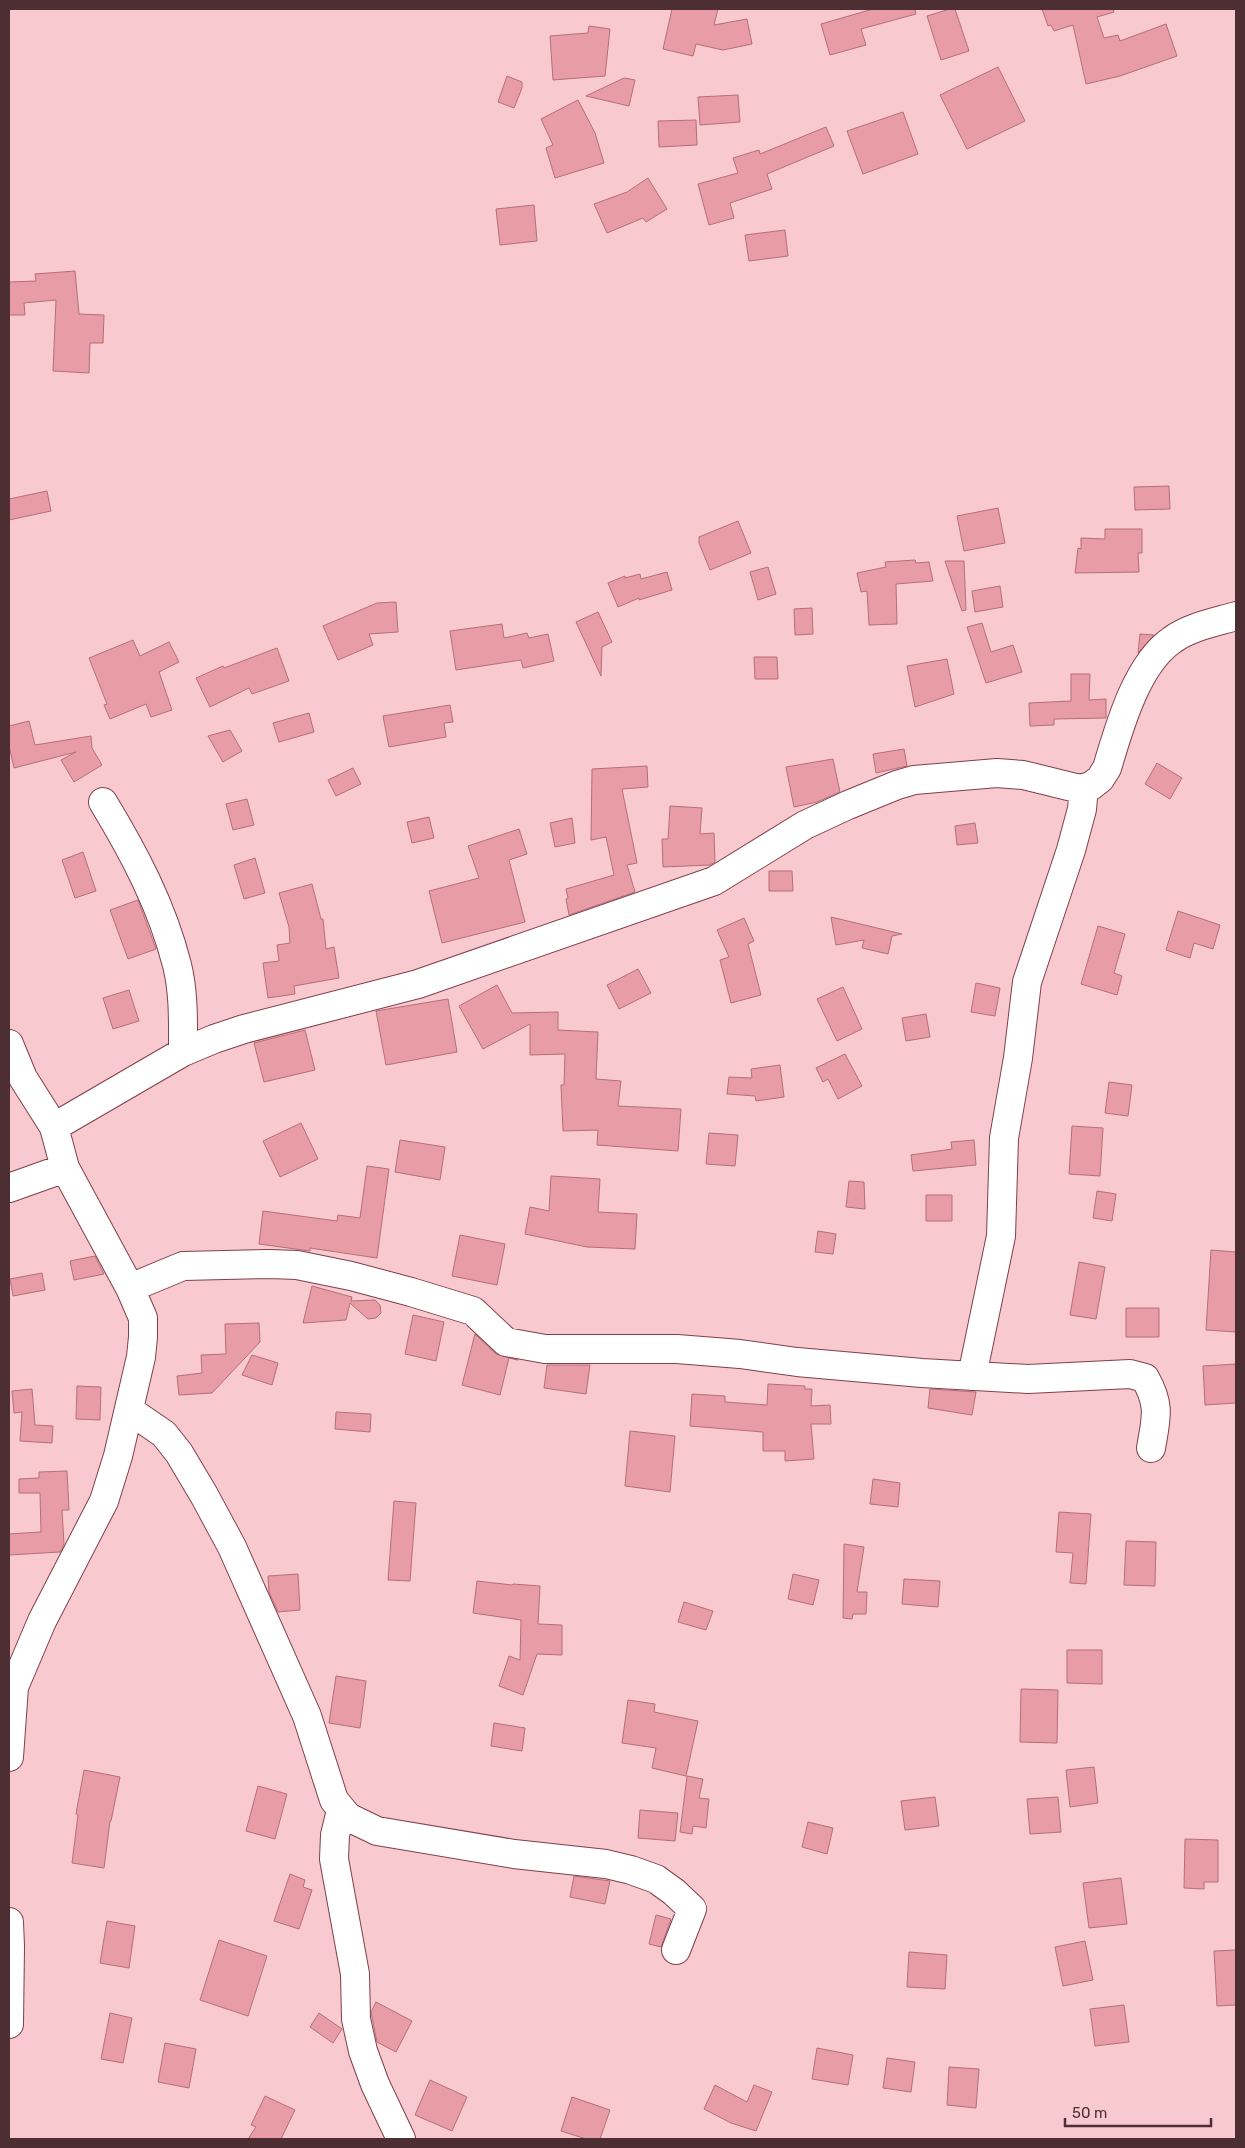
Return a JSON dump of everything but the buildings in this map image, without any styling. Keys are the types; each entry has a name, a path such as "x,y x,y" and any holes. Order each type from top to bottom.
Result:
{"street":[{"path":"54,1128 183,1052 244,1029 418,984 714,882 804,825 848,805 914,780 997,773 1023,775 1080,790 1091,786 1100,779 1107,768 1133,691 1157,653 1172,640 1189,631 1236,616"},
{"path":"972,1376 1001,1236 1004,1138 1018,1058 1027,982 1074,842 1082,809 1083,798 1080,790"},
{"path":"103,802 145,876 177,965 183,1003 183,1052"},
{"path":"9,1044 23,1078 54,1128 64,1168 130,1288 142,1318 143,1337 141,1357 129,1410 118,1456 104,1501 42,1621 14,1687 9,1758"},
{"path":"9,1188 64,1168"},
{"path":"130,1288 183,1266 211,1267 270,1264 297,1266 352,1276 411,1292 472,1312 506,1342 546,1349 695,1351 740,1354 797,1362 1028,1379 1130,1374 1145,1378 1153,1392 1158,1411 1151,1448"},
{"path":"129,1410 164,1434 179,1453 232,1547 307,1716 330,1790 341,1810 348,1818 377,1831 514,1854 606,1864 656,1879 674,1892 692,1909 676,1950"},
{"path":"341,1810 335,1834 334,1859 355,1974 356,2019 363,2051 375,2084 401,2139"},
{"path":"9,1922 9,2024"}]}
